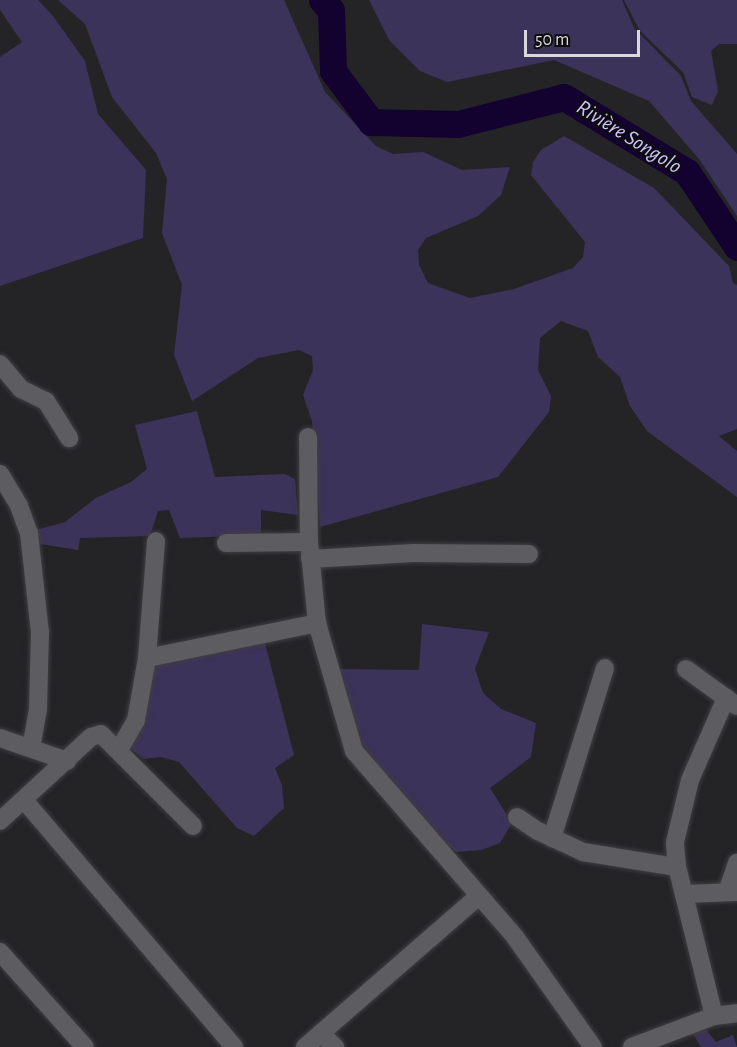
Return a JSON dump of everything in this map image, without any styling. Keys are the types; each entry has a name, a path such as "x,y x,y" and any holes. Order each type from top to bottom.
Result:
{"street":[{"path":"0,364 21,389 46,401 69,438"},
{"path":"308,437 309,550 317,622 357,757 479,896 535,964 593,1047"},
{"path":"0,474 29,533 40,632 38,709 31,747"},
{"path":"120,748 136,720 147,658 156,542"},
{"path":"226,543 309,550 529,554"},
{"path":"147,658 317,622"},
{"path":"552,838 605,668"},
{"path":"686,669 732,702 690,780 675,842 677,867 714,1016"},
{"path":"0,821 95,734 101,734 120,748 194,826"},
{"path":"0,738 67,761"},
{"path":"24,800 234,1047"},
{"path":"517,817 552,838 583,852 677,867"},
{"path":"684,894 732,892 737,863"},
{"path":"305,1047 479,896"},
{"path":"0,952 85,1047"},
{"path":"632,1047 714,1016 737,1013"},
{"path":"321,1033 335,1047"}],"shaded area":[{"path":"0,0 38,0 53,16 85,61 98,114 146,170 143,238 0,286 0,57 22,42 0,10"},
{"path":"58,0 284,0 325,92 376,146 393,154 423,152 462,170 510,167 501,195 478,216 426,238 418,250 419,265 428,283 470,298 514,289 573,268 583,257 585,242 531,175 533,162 541,150 564,136 654,188 729,266 733,283 737,285 737,429 719,436 737,451 737,497 647,431 630,406 620,377 598,357 588,331 561,321 540,338 538,370 551,396 549,412 498,477 320,527 312,421 303,395 313,370 312,356 299,350 258,358 192,401 174,355 182,285 162,233 167,179 156,153 112,97 85,24"},
{"path":"369,0 622,0 634,28 681,76 691,101 737,154 737,216 699,159 649,101 554,60 447,82 420,71 389,40"},
{"path":"624,0 737,0 737,44 719,44 711,51 718,91 712,105 692,97 683,72 640,31"},
{"path":"197,411 215,477 285,474 295,479 298,515 261,510 261,535 180,538 169,510 158,511 150,536 80,538 78,550 40,544 32,531 65,522 96,498 131,482 147,469 135,425"},
{"path":"422,624 489,632 475,669 483,693 501,709 536,723 531,757 490,788 512,823 500,843 481,850 457,852 443,845 365,756 337,669 419,670"},
{"path":"265,643 294,755 275,768 282,785 284,808 254,836 237,828 179,762 161,757 144,759 128,747 154,660"},
{"path":"705,1028 716,1042 733,1035 737,1047 701,1047 693,1034"}],"waterway":[{"name":"Rivière Songolo","path":"322,0 331,10 333,71 371,122 458,124 564,97 687,172 737,247"}]}
